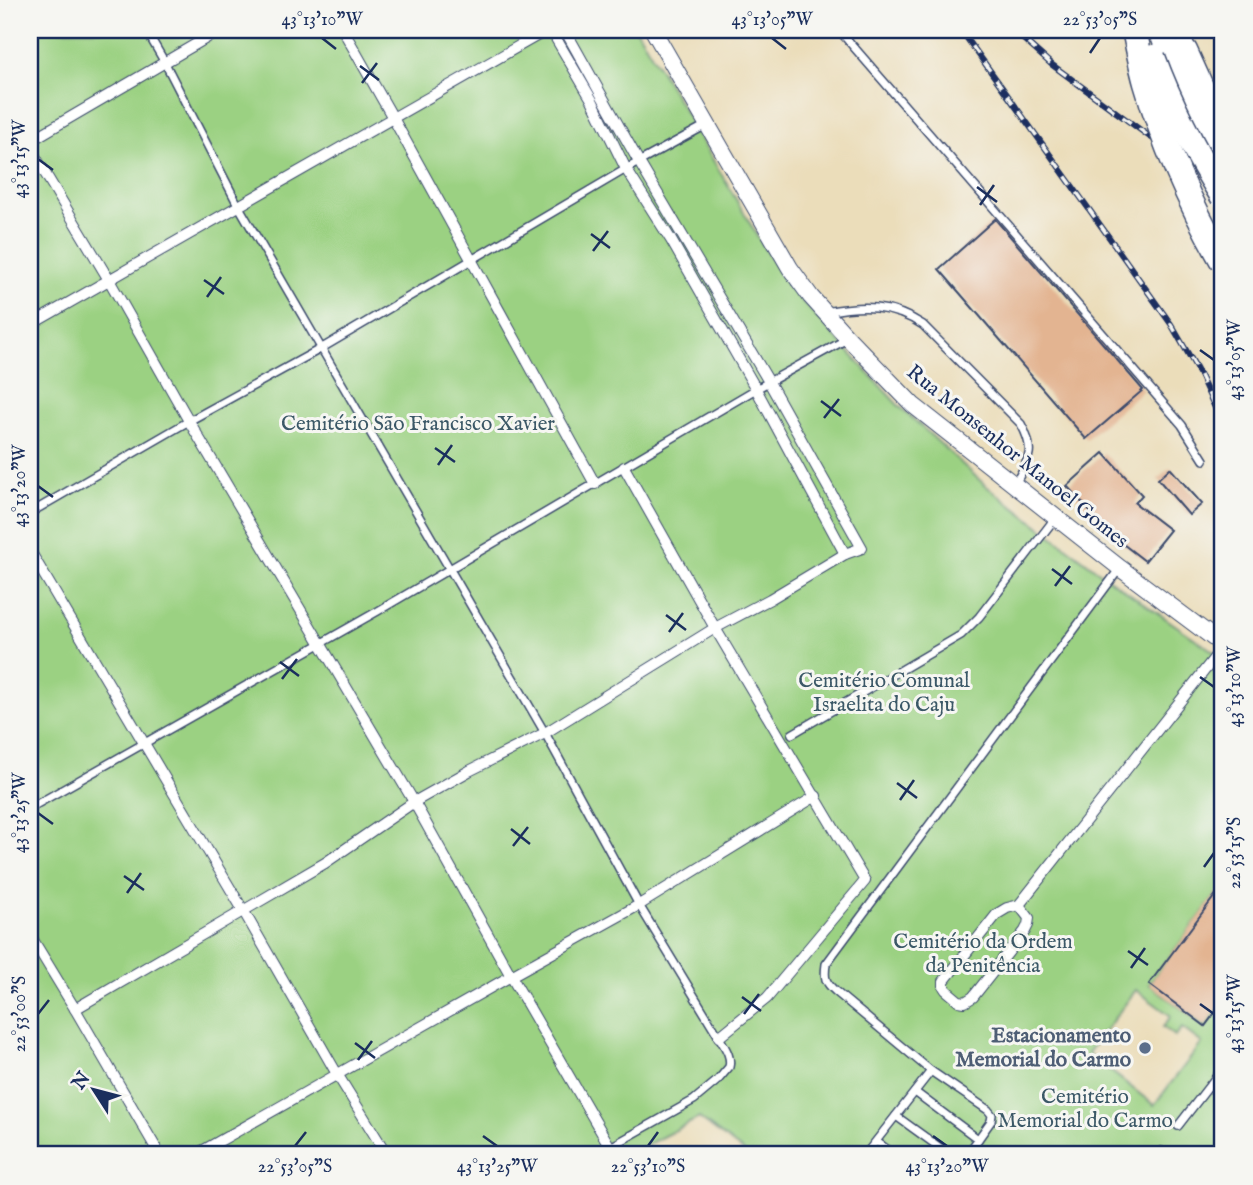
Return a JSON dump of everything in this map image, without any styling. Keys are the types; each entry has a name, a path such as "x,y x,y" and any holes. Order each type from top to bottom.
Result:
{"highway":[{"path":"1134,30 1145,81 1157,116 1191,199 1223,262"},
{"path":"1143,30 1182,125 1223,197"},
{"path":"1161,30 1187,97 1223,166"},
{"path":"1177,30 1223,128"}],"street":[{"path":"30,141 220,30"},
{"path":"343,30 595,484"},
{"path":"30,325 549,30 592,100 626,169 671,240 757,389 845,554"},
{"path":"75,1009 325,863 414,802 545,733 715,628 845,554 862,548 565,30"},
{"name":"Rua Monsenhor Manoel Gomes","path":"653,30 790,268 811,297 848,338 913,405 1223,646"},
{"path":"30,148 414,802 610,1147"},
{"path":"624,467 715,628 865,881 767,998 719,1037"},
{"path":"30,551 387,1155"},
{"path":"1019,905 1029,918 1025,932 973,998 965,1002 959,1001 944,988 944,981 997,914 1019,905 1223,646"},
{"path":"195,1155 639,905 816,796"},
{"path":"30,935 160,1155"}],"lane":[{"path":"146,30 238,205 545,733 639,905 719,1037 731,1062 718,1080 694,1100 596,1155"},
{"path":"839,30 1182,425 1204,460"},
{"path":"30,513 708,124"},
{"path":"825,313 852,307 869,307 903,314 923,325 1021,424 1028,436 1031,447 1025,468 1015,485"},
{"path":"30,808 848,338"},
{"path":"792,734 961,635 979,617 1056,517"},
{"path":"967,1155 991,1121 992,1115 932,1071 835,992 826,983 826,964 1120,568"},
{"path":"1178,1126 1223,1068"},
{"path":"867,1155 932,1071"},
{"path":"915,1092 978,1139"},
{"path":"896,1116 950,1155"},
{"path":"877,1142 895,1155"}],"green space":[{"name":"Cemitério São Francisco Xavier","path":"30,30 637,30 789,287 897,404 985,485 1110,580 1223,658 1223,893 1219,891 1149,984 1205,1026 1223,1002 1223,1155 748,1155 699,1118 627,1155 30,1155","holes":["1136,990 1171,1016 1163,1027 1175,1036 1182,1028 1202,1043 1154,1105 1088,1053"]}],"building":[{"path":"995,219 1143,390 1086,439 939,269"},
{"path":"1104,453 1142,495 1135,503 1170,530 1145,561 1110,534 1067,486"},
{"path":"1170,468 1202,504 1189,515 1158,479"},
{"path":"1223,885 1223,1002 1205,1026 1149,984"}],"railway":[{"path":"961,30 1171,324 1197,369 1223,425"},
{"path":"1013,30 1051,64 1150,137 1223,181"}],"place":[{"name":"Estacionamento Memorial do Carmo","path":"1145,1048"}],"park label":[{"name":"Cemitério Comunal Israelita do Caju","path":"884,693"},
{"name":"Cemitério da Ordem da Penitência","path":"983,954"},
{"name":"Cemitério Memorial do Carmo","path":"1085,1109"}]}
